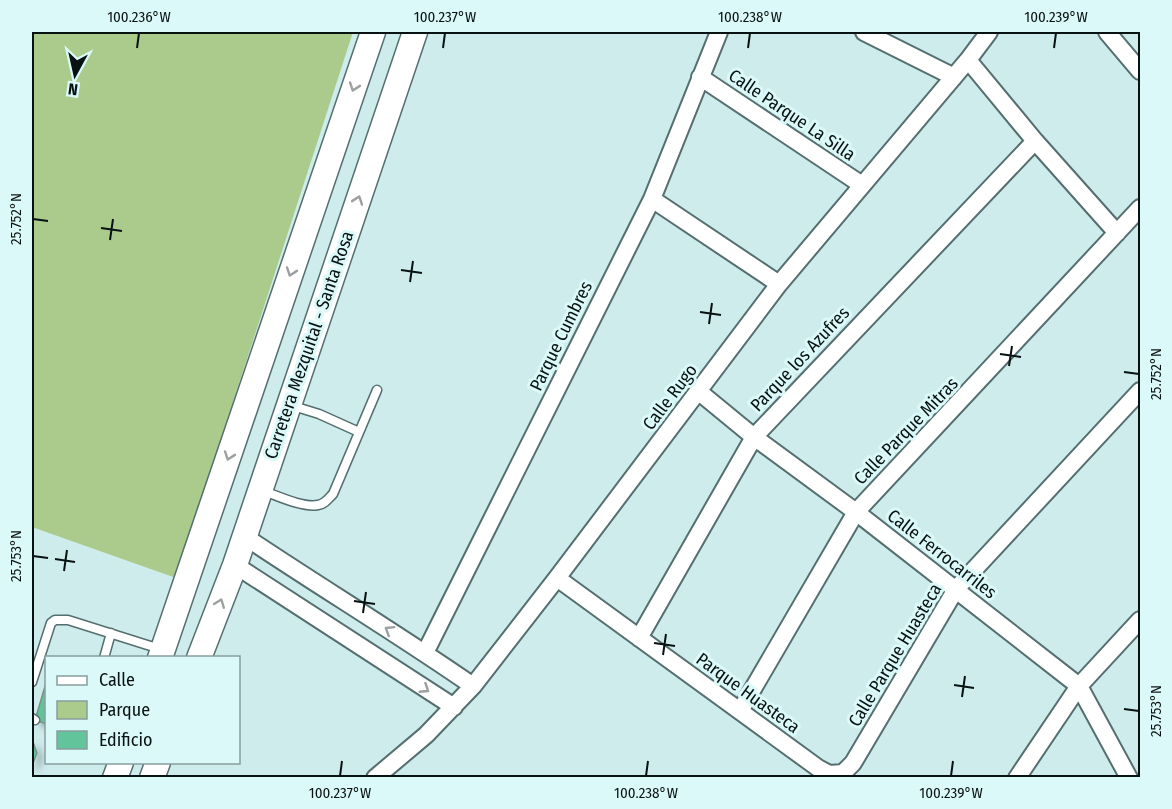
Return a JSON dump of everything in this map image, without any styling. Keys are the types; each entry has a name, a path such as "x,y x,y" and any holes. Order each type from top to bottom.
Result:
{"main road":[{"path":"162,654 373,32"},
{"name":"Carretera Mezquital - Santa Rosa","path":"199,656 235,565 415,32"}],"street":[{"name":"Parque Cumbres","path":"425,653 652,199 719,32"},
{"path":"864,32 954,77"},
{"name":"Calle Rugo","path":"375,777 426,735 473,686 779,284 954,77 989,32"},
{"path":"1107,32 1140,71"},
{"path":"968,60 1035,141 1117,232"},
{"name":"Calle Parque La Silla","path":"700,77 862,185"},
{"name":"Parque los Azufres","path":"639,638 754,437 1035,141"},
{"path":"652,199 779,284"},
{"name":"Calle Parque Mitras","path":"740,711 856,512 1140,208"},
{"name":"Calle Ferrocarriles","path":"698,391 754,437 856,512 1079,686 1129,777"},
{"name":"Calle Parque Huasteca","path":"829,774 843,773 853,763 956,589 1140,391"},
{"path":"244,536 473,686"},
{"path":"235,565 454,708"},
{"name":"Parque Huasteca","path":"557,578 829,774"},
{"path":"303,609 317,585"},
{"path":"1017,777 1079,686 1140,621"}],"lane":[{"path":"260,490 308,505 319,505 326,502 333,494 378,390"},
{"path":"288,404 319,414 359,432"},
{"path":"32,682 51,623 55,620 68,620 111,633 162,654"},
{"path":"104,656 111,633"}],"green space":[{"path":"32,32 353,32 176,578 32,527"}],"building":[{"path":"45,686 45,724 35,720"},
{"path":"32,739 37,753 32,766"}]}
